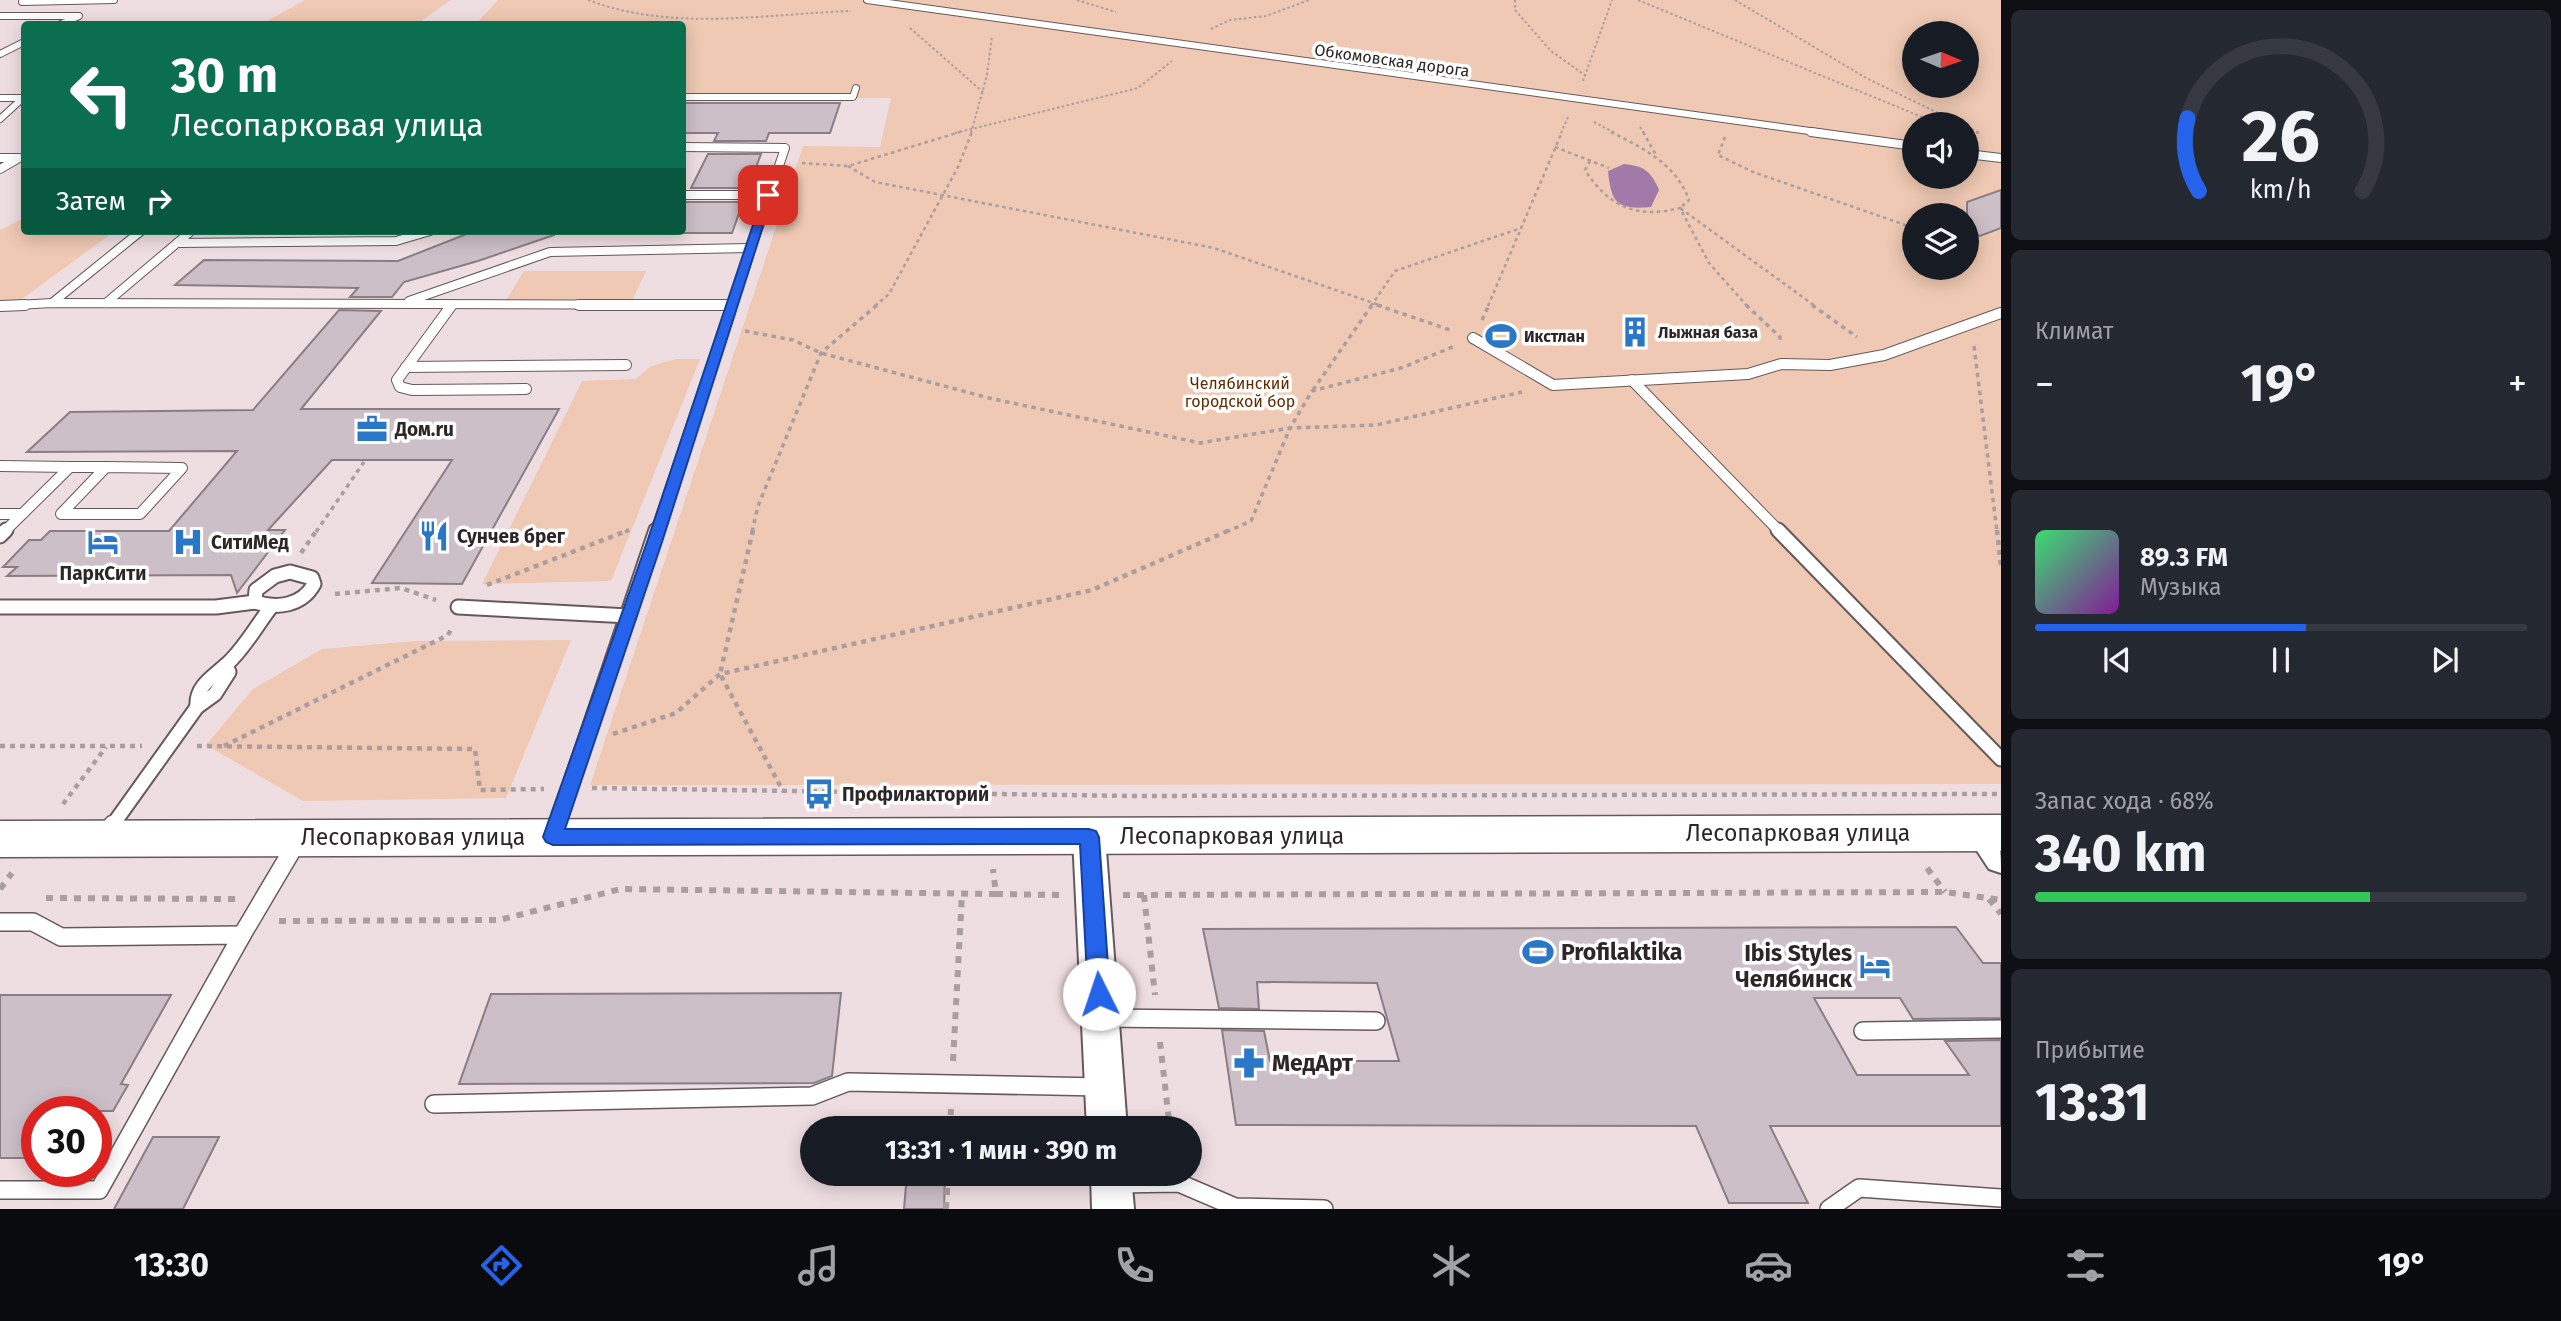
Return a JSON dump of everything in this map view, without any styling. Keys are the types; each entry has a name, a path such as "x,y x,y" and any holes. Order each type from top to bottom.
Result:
{"main road":[{"name":"Лесопарковая улица","path":"0,839 553,837 987,815 1089,837 1995,842"}],"street":[{"path":"1089,837 1106,1116"}],"lane":[{"path":"0,14 25,1 114,0"},
{"name":"Обкомовская дорога","path":"867,0 1902,144"},
{"path":"0,14 79,16 68,21"},
{"path":"0,54 21,44"},
{"path":"686,97 853,97 856,88"},
{"path":"0,98 21,98"},
{"path":"0,119 21,100"},
{"path":"553,837 663,517 749,248 785,148 686,147"},
{"path":"1979,155 2001,158"},
{"path":"0,158 19,158 0,169"},
{"path":"686,195 768,195"},
{"path":"52,303 136,235"},
{"path":"106,303 186,235"},
{"path":"177,243 396,242 418,235"},
{"path":"402,303 550,252 749,248"},
{"path":"0,306 52,303 402,303 452,306 731,306"},
{"path":"452,306 397,380 400,387 412,390 526,389"},
{"path":"1474,338 1553,385 1748,374 1781,364 1830,365 1884,355 2001,313"},
{"path":"406,367 626,365"},
{"path":"1632,380 2001,759"},
{"path":"0,466 70,467 106,467 182,468 139,514 61,514 106,467"},
{"path":"0,536 70,467"},
{"path":"0,514 22,514"},
{"path":"0,607 216,607 255,602 271,607 293,603 310,591 314,584 312,578 298,572 274,577 256,590 255,602"},
{"path":"103,839 197,707 215,694 229,673 226,665 271,607"},
{"path":"462,607 629,616"},
{"path":"0,1190 99,1191 299,837"},
{"path":"0,922 33,922 61,937 242,935"},
{"path":"1100,1018 1376,1021"},
{"path":"1863,1031 2001,1029"},
{"path":"434,1104 812,1096 848,1082 1104,1087"},
{"path":"1112,1189 1180,1183 1234,1207 1324,1209"},
{"path":"1829,1209 1858,1188 2001,1198"}],"path":[{"path":"588,0 599,6 649,16 766,15 805,11 893,13"},
{"path":"780,160 821,167 848,166 974,127 1138,88 1217,23 1267,16 1291,3 1309,0"},
{"path":"1312,391 1401,368 1474,338 1572,109 1612,0"},
{"path":"1639,0 1910,112"},
{"path":"1735,0 1868,79 1936,112"},
{"path":"884,2 983,92"},
{"path":"783,791 720,674 758,506 821,353 889,294 940,195 958,167 974,127 983,92 994,18"},
{"path":"1572,109 1658,157 1688,190 1689,200 1680,208 1657,215 1616,208 1596,190 1585,170 1590,161"},
{"path":"1746,123 1723,139 1718,155 1753,172 1902,224"},
{"path":"1555,147 1609,168"},
{"path":"848,166 875,182 1214,248 1474,338"},
{"path":"1680,208 1813,308 1884,355"},
{"path":"1680,208 1689,235 1735,296 1780,337 1781,364"},
{"path":"585,743 676,713 720,674 1104,585 1251,521 1290,428 1312,391 1395,271 1522,228"},
{"path":"1971,324 1987,431 2001,567"},
{"path":"723,328 793,340 821,353 989,398 1200,443 1290,428 1376,425 1553,385"},
{"path":"298,572 294,564 364,462"},
{"path":"223,746 447,635 462,607 477,588 663,517"},
{"path":"310,591 339,594 401,588 462,607"},
{"path":"0,746 475,749 480,790 569,788 783,791 987,815 2001,794"},
{"path":"987,815 996,894"},
{"path":"42,898 264,899 277,901 279,922 499,920 621,889 1092,895 1945,892 2001,900"},
{"path":"951,1116 962,894"},
{"path":"1989,899 2001,914"},
{"path":"946,1209 947,1186"}],"green space":[{"path":"305,0 451,0 421,21 267,21"},
{"name":"Челябинский городской бор","path":"498,0 2001,0 2001,784 590,785 803,146 880,147 891,98 686,99 686,21 479,21"},
{"path":"21,220 21,235 110,235 15,304 0,304 0,230"},
{"path":"524,271 646,271 633,299 506,300"},
{"path":"676,359 700,359 611,581 482,584 582,381 636,379 651,366"},
{"path":"571,640 506,798 303,801 206,745 253,689 322,649 416,641"}],"shaded area":[{"path":"1624,164 1642,168 1653,178 1659,190 1651,207 1630,207 1618,202 1614,197 1608,171"}],"building":[{"path":"686,103 840,103 830,133 769,133 766,141 714,141 718,133 686,133"},
{"path":"708,154 761,154 748,188 691,188"},
{"path":"2001,190 2001,228 1979,236 1979,203 1967,202"},
{"path":"686,202 743,202 732,233 686,233"},
{"path":"464,235 554,235 404,282 392,297 350,297 358,288 175,285 204,260 398,261"},
{"path":"339,310 381,311 301,409 559,409 462,584 372,583 452,460 332,460 268,530 285,530 237,593 231,575 7,576 17,567 3,567 29,540 41,540 50,531 169,531 237,451 27,452 70,412 253,410"},
{"path":"1956,927 1983,963 2001,963 2001,1018 1913,1019 1900,998 1814,998 1857,1075 1969,1075 1945,1041 2001,1040 2001,1126 1770,1126 1808,1203 1729,1203 1696,1126 1236,1125 1222,1030 1264,1031 1270,1061 1399,1061 1377,983 1257,982 1259,1009 1219,1008 1203,929"},
{"path":"841,993 832,1076 814,1083 459,1084 491,994"},
{"path":"0,995 171,995 121,1084 128,1085 113,1111 112,1096 21,1096 21,1158 0,1158"},
{"path":"153,1137 219,1137 183,1209 114,1209"},
{"path":"906,1186 945,1186 944,1209 904,1209"}],"place":[{"name":"Лыжная база","path":"1635,332"},
{"name":"Икстлан","path":"1501,336"},
{"name":"Дом.ru","path":"372,429"},
{"name":"Сунчев брег","path":"434,536"},
{"name":"ПаркСити","path":"103,542"},
{"name":"СитиМед","path":"188,542"},
{"name":"Профилакторий","path":"819,794"},
{"name":"Profilaktika","path":"1538,952"},
{"name":"Ibis Styles Челябинск","path":"1875,966"},
{"name":"МедАрт","path":"1249,1063"}],"route":[{"path":"768,195 655,542 553,837 1089,837 1099,994"}]}
